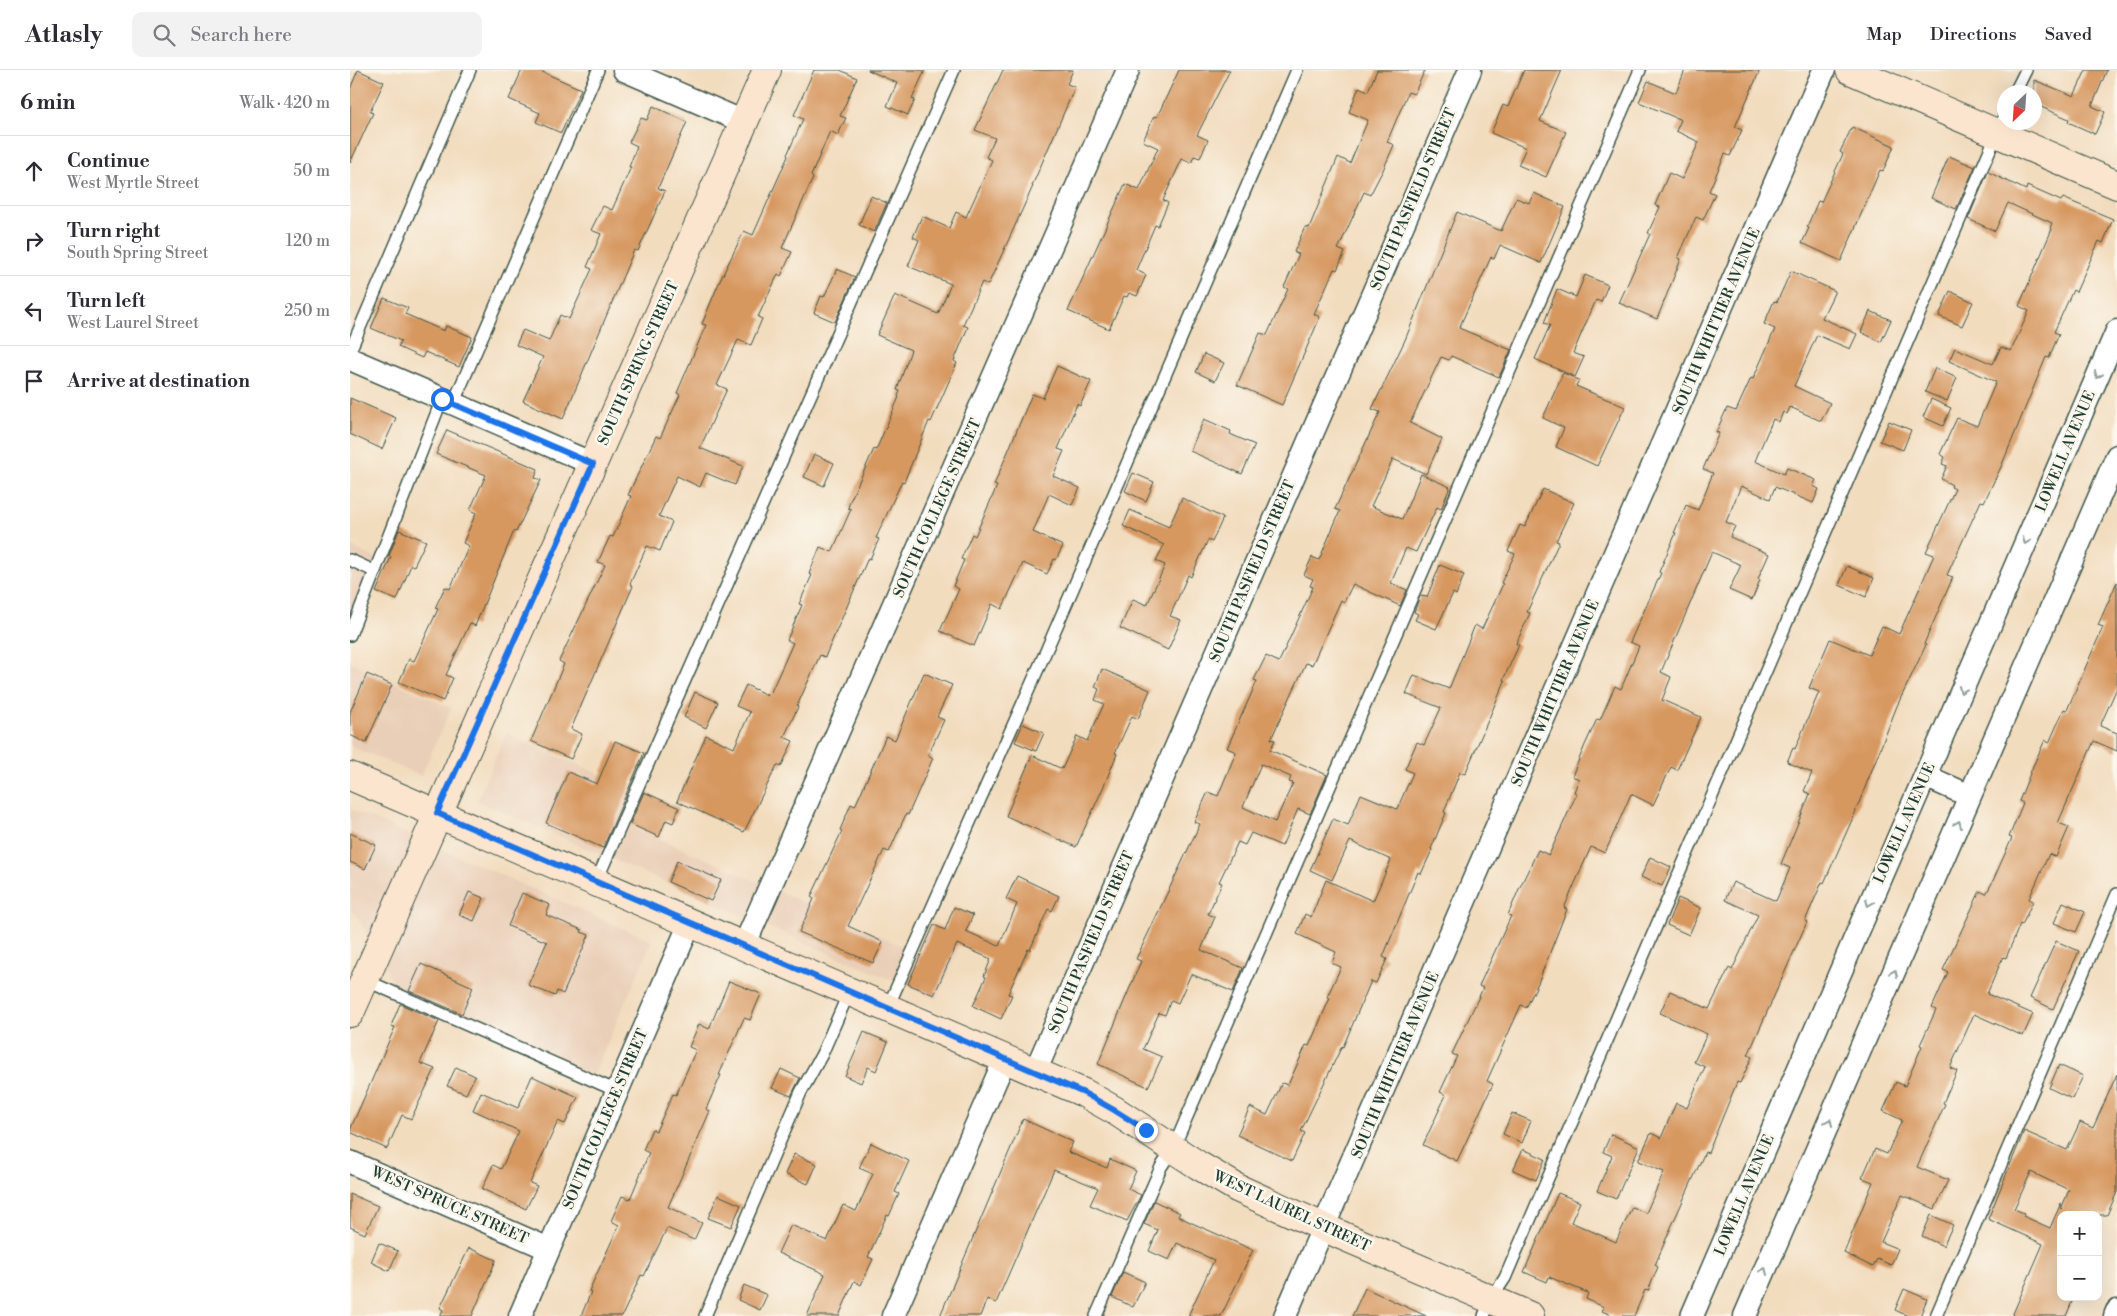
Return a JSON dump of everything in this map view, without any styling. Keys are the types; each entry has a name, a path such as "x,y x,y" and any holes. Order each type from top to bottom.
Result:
{"street":[{"path":"624,70 744,122"},
{"name":"SOUTH SPRING STREET","path":"350,1012 767,70"},
{"name":"SOUTH COLLEGE STREET","path":"744,946 1128,70"},
{"name":"SOUTH PASFIELD STREET","path":"1035,1072 1470,70"},
{"name":"SOUTH WHITTIER AVENUE","path":"1285,1316 1824,70"},
{"path":"1850,70 1997,124"},
{"path":"2011,130 2117,185"},
{"name":"LOWELL AVENUE","path":"1692,1316 2117,330"},
{"path":"350,359 593,464"},
{"path":"1745,1316 2117,456"},
{"name":"WEST LAUREL STREET","path":"350,776 1084,1093 1237,1188 1324,1228 1487,1308 1530,1316"},
{"path":"1925,776 1970,796"},
{"name":"SOUTH COLLEGE STREET","path":"520,1316 690,923"},
{"path":"893,1316 1005,1059"},
{"name":"WEST SPRUCE STREET","path":"350,1162 549,1249"},
{"path":"2115,1316 2117,1311"}],"lane":[{"path":"350,352 470,70"},
{"path":"350,635 374,571 448,402 598,70"},
{"path":"596,882 954,70"},
{"path":"887,1009 1046,650 1297,70"},
{"path":"1096,1316 1161,1167 1173,1149 1640,70"},
{"path":"2019,85 2026,70"},
{"path":"1487,1308 1509,1268 1999,130"},
{"path":"350,560 374,571"},
{"path":"1936,1316 2117,894"},
{"path":"364,980 617,1091"},
{"path":"705,1316 801,1092 822,1054 849,992"}],"shaded area":[{"path":"350,546 384,562 350,637"},
{"path":"350,662 451,708 421,776 350,746"},
{"path":"506,733 634,789 620,821 918,953 932,922 964,936 936,999 477,801"},
{"path":"350,809 652,941 593,1076 396,988 355,913 350,911"}],"building":[{"path":"358,70 384,82 370,112 373,113 350,163 350,89"},
{"path":"522,70 538,70 581,89 561,133 536,122 540,113 509,99"},
{"path":"814,70 840,70 857,78 840,116 846,118 838,135 830,131 811,176 813,178 782,248 792,252 781,276 778,274 758,317 762,319 751,345 738,340 717,385 727,389 700,448 743,466 735,485 706,473 700,487 677,476 659,516 672,522 660,551 647,546 630,584 633,586 571,729 582,734 571,759 531,741 564,664 559,661 605,565 598,562 610,536 613,537 631,496 628,495 656,436 660,438 680,395 677,393 706,325 702,324 718,285 744,231 753,235 788,156 803,119 794,115"},
{"path":"868,70 925,70 912,99 915,100 908,115 887,106 897,83"},
{"path":"1003,70 1073,70 1067,84 1075,87 988,285 982,282 963,325 968,327 954,361 957,363 931,422 929,421 904,482 902,481 876,538 879,539 870,559 868,558 825,657 820,655 797,706 784,737 793,741 781,767 777,765 744,832 677,801 706,735 734,748 750,712 736,706 746,685 767,695 770,694 793,643 787,640 802,605 799,604 812,575 809,574 820,547 832,552 851,509 848,508 850,501 874,449 876,450 899,397 900,391 897,390 911,350 877,335 895,295 938,314 951,284 908,266 919,240 913,237 922,216 949,228 956,212 966,217 992,160 986,157 995,138 975,130"},
{"path":"1179,70 1230,70 1197,135 1208,140 1200,158 1194,156 1191,163 1182,159 1163,200 1168,203 1158,226 1155,225 1136,270 1146,275 1137,296 1129,293 1127,297 1124,296 1109,329 1068,311 1125,184 1139,190 1158,148 1143,141 1154,116 1157,117"},
{"path":"1377,70 1425,70 1414,94 1408,92 1387,142 1394,145 1383,170 1370,195 1364,192 1338,249 1345,252 1337,270 1334,269 1314,314 1320,317 1282,405 1237,385 1260,333 1267,335 1288,289 1284,287 1299,254 1294,252 1305,227 1309,228 1338,157 1350,163 1368,120 1349,112 1359,87 1368,91"},
{"path":"1524,70 1562,70 1540,121 1566,132 1546,177 1518,165 1526,148 1491,133 1503,105 1508,107"},
{"path":"1685,70 1760,70 1735,127 1742,130 1730,156 1725,154 1709,191 1715,194 1703,220 1696,217 1678,258 1681,259 1657,319 1619,303 1650,234 1648,233 1660,207 1655,205 1669,173 1682,179 1699,142 1676,131 1681,120 1639,102 1648,81 1676,93"},
{"path":"2086,70 2107,70 2092,106 2105,112 2095,134 2068,122 2069,119 2042,107 2042,85 2034,85 2034,80 2074,96"},
{"path":"653,106 687,122 658,188 665,191 638,251 634,250 563,419 523,401 543,357 516,345 523,330 549,341 560,315 569,319 592,269 587,267 601,234 591,230 603,206 612,210 631,167 629,167 637,146 629,142 641,118 647,120"},
{"path":"1852,127 1894,146 1883,171 1880,170 1841,261 1802,243 1818,201 1821,202 1843,154 1840,152"},
{"path":"1949,156 1975,167 1956,209 1931,198"},
{"path":"1988,172 2026,190 2027,186 2061,201 2063,198 2113,219 2103,243 2099,241 2076,292 2073,290 2054,332 2059,334 2049,358 2046,357 2001,467 1984,502 1981,501 1947,575 1953,577 1924,644 1926,645 1897,706 1855,813 1824,883 1822,882 1805,921 1807,922 1748,1055 1752,1057 1740,1083 1737,1082 1708,1153 1705,1152 1672,1225 1655,1265 1658,1267 1648,1291 1645,1290 1634,1316 1614,1316 1602,1311 1604,1307 1586,1299 1588,1293 1549,1277 1547,1282 1524,1272 1558,1193 1580,1202 1571,1222 1616,1242 1632,1207 1646,1213 1664,1172 1638,1161 1651,1133 1661,1138 1676,1103 1687,1108 1705,1067 1694,1062 1707,1034 1660,1013 1670,991 1709,1009 1729,968 1732,970 1758,915 1725,900 1733,882 1776,901 1790,868 1781,864 1810,794 1804,791 1812,773 1787,762 1793,748 1795,749 1819,692 1809,688 1830,639 1869,655 1882,626 1899,634 1934,555 1926,552 1955,489 1951,487 1952,485 1941,479 1947,466 1942,464 1945,457 1940,454 1957,418 1977,426 1996,382 1949,361 1955,348 1993,364 2001,347 2011,351 2029,311 2019,306 2052,229 2050,228 2052,223 2008,203 1995,231 1968,219"},
{"path":"1534,193 1565,207 1541,263 1500,245 1494,259 1491,257 1459,328 1511,350 1499,377 1451,356 1449,360 1441,357 1410,423 1442,439 1426,474 1393,459 1371,506 1402,519 1421,474 1450,487 1441,509 1437,507 1416,552 1406,548 1391,583 1407,590 1400,606 1353,584 1344,602 1341,600 1312,665 1306,663 1271,739 1275,740 1270,750 1327,775 1310,814 1298,809 1282,846 1251,833 1245,845 1238,842 1219,882 1222,883 1208,914 1215,917 1201,950 1243,968 1233,992 1191,974 1178,1003 1171,1000 1165,1015 1159,1013 1143,1049 1162,1057 1148,1087 1098,1064 1141,961 1136,959 1200,824 1194,822 1208,792 1218,796 1236,752 1227,748 1257,681 1254,680 1266,656 1279,662 1313,587 1310,586 1313,579 1304,575 1312,557 1319,560 1340,511 1335,509 1380,412 1372,409 1405,340 1457,212 1501,231 1516,198 1529,203","holes":["1261,764 1291,777 1289,782 1293,783 1275,822 1243,807"]},
{"path":"871,196 887,203 874,232 859,225"},
{"path":"837,269 855,277 835,322 814,313 821,296 824,297"},
{"path":"1791,271 1835,291 1822,318 1857,334 1850,349 1817,335 1794,386 1830,403 1821,421 1790,407 1787,414 1783,412 1779,422 1773,419 1755,461 1784,474 1787,468 1816,480 1813,486 1819,489 1813,503 1775,487 1770,499 1741,486 1726,522 1735,526 1730,537 1769,554 1758,579 1760,580 1752,600 1729,590 1741,565 1712,552 1661,672 1671,677 1662,700 1701,717 1677,770 1671,767 1653,805 1631,794 1605,853 1591,847 1564,908 1567,909 1538,983 1526,1008 1521,1005 1487,1081 1493,1084 1457,1161 1423,1145 1446,1095 1440,1092 1457,1056 1452,1054 1483,988 1479,986 1511,916 1508,915 1519,889 1538,850 1549,855 1577,793 1574,792 1579,779 1572,776 1597,719 1600,720 1615,686 1621,689 1639,646 1630,642 1661,573 1659,572 1676,533 1674,533 1686,505 1698,510 1713,473 1703,469 1719,433 1716,432 1727,408 1736,411 1751,378 1753,379 1775,329 1764,324 1774,301 1777,302"},
{"path":"1585,275 1608,285 1601,302 1596,300 1573,353 1584,357 1575,377 1535,359 1550,325 1544,323 1557,289 1576,297"},
{"path":"1950,291 1973,302 1962,326 1939,316"},
{"path":"384,298 408,308 405,314 444,331 446,326 472,337 459,367 425,352 422,358 398,347 401,341 371,328"},
{"path":"1870,311 1891,320 1881,342 1861,332"},
{"path":"1204,354 1224,363 1215,381 1196,372"},
{"path":"1057,366 1091,381 1080,406 1077,404 1058,449 1064,451 1053,476 1080,488 1072,505 1049,494 1033,532 1063,546 1047,574 1023,563 1002,609 992,604 974,646 940,631 959,589 953,586 964,560 961,559 972,534 975,536 997,486 994,485 1032,394 1043,398"},
{"path":"1935,368 1957,378 1947,401 1925,392"},
{"path":"1563,373 1579,380 1576,386 1625,407 1597,466 1556,447 1564,428 1543,418"},
{"path":"350,398 396,418 382,449 350,434"},
{"path":"1931,399 1951,408 1943,426 1923,417"},
{"path":"1204,419 1231,431 1230,434 1255,445 1242,474 1190,451"},
{"path":"1889,421 1911,430 1903,450 1880,441"},
{"path":"447,430 538,469 535,478 541,480 516,532 514,531 475,626 470,623 446,675 453,678 443,701 399,682 409,659 414,661 438,609 435,608 445,587 450,589 469,546 463,543 476,513 470,510 486,475 436,454"},
{"path":"814,454 834,463 824,486 804,477"},
{"path":"1133,473 1154,482 1146,501 1125,491"},
{"path":"1543,489 1574,503 1556,541 1559,542 1527,612 1530,613 1516,644 1519,645 1503,680 1505,681 1465,774 1460,772 1444,812 1446,813 1432,850 1421,874 1418,872 1383,957 1387,959 1376,983 1371,981 1343,1047 1301,1131 1305,1133 1292,1161 1237,1135 1250,1107 1267,1115 1282,1083 1288,1085 1306,1045 1309,1046 1330,998 1327,997 1341,967 1332,963 1336,952 1297,934 1305,914 1311,917 1326,880 1373,901 1391,860 1350,841 1332,880 1310,870 1333,819 1348,825 1361,794 1397,809 1413,773 1405,769 1417,742 1424,745 1441,708 1406,694 1414,675 1449,689 1475,625 1482,629 1503,584 1501,583 1515,554 1508,551 1520,525 1525,527"},
{"path":"1182,498 1223,518 1212,542 1208,540 1191,577 1188,575 1170,616 1181,620 1168,650 1120,628 1133,599 1147,605 1165,565 1156,561 1164,545 1123,526 1130,510 1169,527"},
{"path":"399,530 426,541 414,566 411,565 397,600 376,592 391,557 389,556"},
{"path":"1440,565 1464,575 1456,595 1453,593 1436,629 1415,620 1418,614 1414,612 1420,596 1427,597"},
{"path":"1847,566 1874,578 1866,597 1839,585"},
{"path":"2117,582 2117,688 2100,726 2117,733 2117,751 2094,741 2058,823 2069,827 2056,857 2049,854 2029,899 2033,901 2022,925 2020,924 2006,958 2003,957 1987,994 2033,1014 2023,1036 1974,1014 1950,1068 1957,1071 1943,1103 1945,1104 1917,1167 1948,1180 1935,1209 1902,1195 1881,1242 1898,1249 1891,1265 1877,1259 1873,1267 1844,1253 1873,1182 1862,1178 1875,1149 1887,1154 1902,1120 1883,1111 1896,1082 1905,1086 1922,1046 1920,1045 1936,1010 1932,1008 1948,972 1943,970 1980,891 1986,894 1992,883 2012,838 2009,837 2023,803 2019,801 2033,766 2045,740 2049,743 2064,709 2067,710 2103,627 2098,625"},
{"path":"1102,669 1150,690 1138,719 1132,716 1115,753 1117,754 1103,788 1076,847 1006,816 1032,755 1062,769 1077,736 1087,741 1104,704 1095,700 1099,689 1095,687"},
{"path":"924,673 952,685 937,717 944,720 928,755 933,758 908,815 906,814 889,852 884,850 848,926 883,942 873,963 799,932 814,899 811,897 842,831 840,830 851,804 855,806 886,736 895,740"},
{"path":"367,674 392,685 366,743 350,735 350,712"},
{"path":"695,692 718,702 706,728 684,717"},
{"path":"1023,724 1044,733 1036,751 1015,742"},
{"path":"615,741 644,753 603,848 546,823 568,772 597,784"},
{"path":"644,792 679,808 673,823 666,820 659,837 630,824"},
{"path":"350,833 376,845 365,869 350,862"},
{"path":"1650,857 1671,867 1662,886 1641,877"},
{"path":"677,861 721,880 711,901 668,882"},
{"path":"1017,876 1059,896 1052,911 1048,909 1030,950 1028,949 1008,994 1012,995 1001,1019 973,1006 986,977 984,976 991,959 957,944 934,995 908,984 934,925 945,930 954,907 973,915 966,931 999,946 1017,904 1006,899"},
{"path":"469,892 484,898 474,921 459,915"},
{"path":"522,893 550,905 546,915 582,930 581,932 589,935 563,994 557,991 555,996 528,985 547,942 508,926"},
{"path":"1678,898 1701,908 1689,935 1667,925"},
{"path":"2063,902 2085,912 2076,932 2054,923"},
{"path":"2056,941 2079,951 2053,1009 2030,998"},
{"path":"421,964 473,987 462,1014 409,991"},
{"path":"729,981 761,994 750,1020 744,1018 719,1075 721,1075 706,1109 710,1111 668,1207 702,1223 694,1240 667,1228 644,1276 641,1275 622,1316 581,1316 591,1292 589,1291 619,1225 611,1221 622,1196 630,1199 649,1153 643,1150 652,1129 656,1131 673,1094 676,1095 696,1050 689,1047 699,1024 709,1029"},
{"path":"400,1004 439,1021 420,1063 435,1069 411,1119 402,1115 387,1149 350,1132 350,1130 395,1027 391,1026"},
{"path":"864,1032 888,1042 876,1071 868,1067 861,1083 845,1076"},
{"path":"2059,1065 2083,1076 2072,1099 2049,1088"},
{"path":"456,1067 475,1076 466,1094 447,1086"},
{"path":"781,1069 800,1078 791,1096 772,1088"},
{"path":"2117,1074 2117,1192 2107,1215 2102,1215 2102,1211 2057,1211 2061,1203 2061,1209 2069,1190 2031,1172 2014,1209 2024,1213 2023,1216 2050,1228 2057,1212 2057,1301 2072,1301 2066,1316 2012,1316 2043,1244 1988,1219 2024,1131 2067,1150 2080,1122 2093,1128"},
{"path":"532,1076 578,1097 565,1124 558,1121 530,1183 537,1186 526,1209 482,1189 493,1165 501,1169 519,1131 473,1110 481,1092 518,1108"},
{"path":"1512,1113 1531,1121 1522,1143 1503,1134"},
{"path":"1023,1119 1073,1142 1068,1152 1107,1168 1110,1159 1136,1171 1128,1189 1141,1195 1127,1221 1090,1205 1098,1188 1054,1170 996,1303 987,1299 980,1316 940,1316"},
{"path":"1611,1134 1639,1147 1616,1199 1597,1191 1612,1156 1603,1152"},
{"path":"871,1143 909,1161 895,1192 899,1194 868,1257 873,1259 861,1285 854,1281 839,1316 807,1316 825,1274 778,1253 791,1225 827,1241 843,1205 856,1211 873,1174 859,1168"},
{"path":"1523,1149 1545,1159 1536,1180 1513,1170"},
{"path":"794,1154 817,1164 808,1184 785,1174"},
{"path":"350,1194 378,1206 365,1234 350,1227"},
{"path":"718,1195 741,1205 731,1227 708,1218"},
{"path":"1154,1201 1180,1213 1178,1216 1192,1223 1253,1250 1221,1316 1188,1316 1214,1260 1177,1243 1169,1260 1149,1251 1158,1230 1144,1224"},
{"path":"1931,1215 1953,1225 1943,1246 1922,1236"},
{"path":"379,1243 398,1251 389,1271 371,1262"},
{"path":"469,1248 496,1260 472,1316 440,1316 443,1310 440,1308"},
{"path":"1123,1272 1145,1282 1133,1307 1112,1297"},
{"path":"744,1285 767,1295 760,1310 738,1300"},
{"path":"1365,1288 1426,1316 1352,1316"},
{"path":"1904,1289 1927,1299 1920,1316 1908,1316 1895,1310"}],"route":[{"path":"442,399 593,464 437,813 1084,1093 1146,1130"}]}
